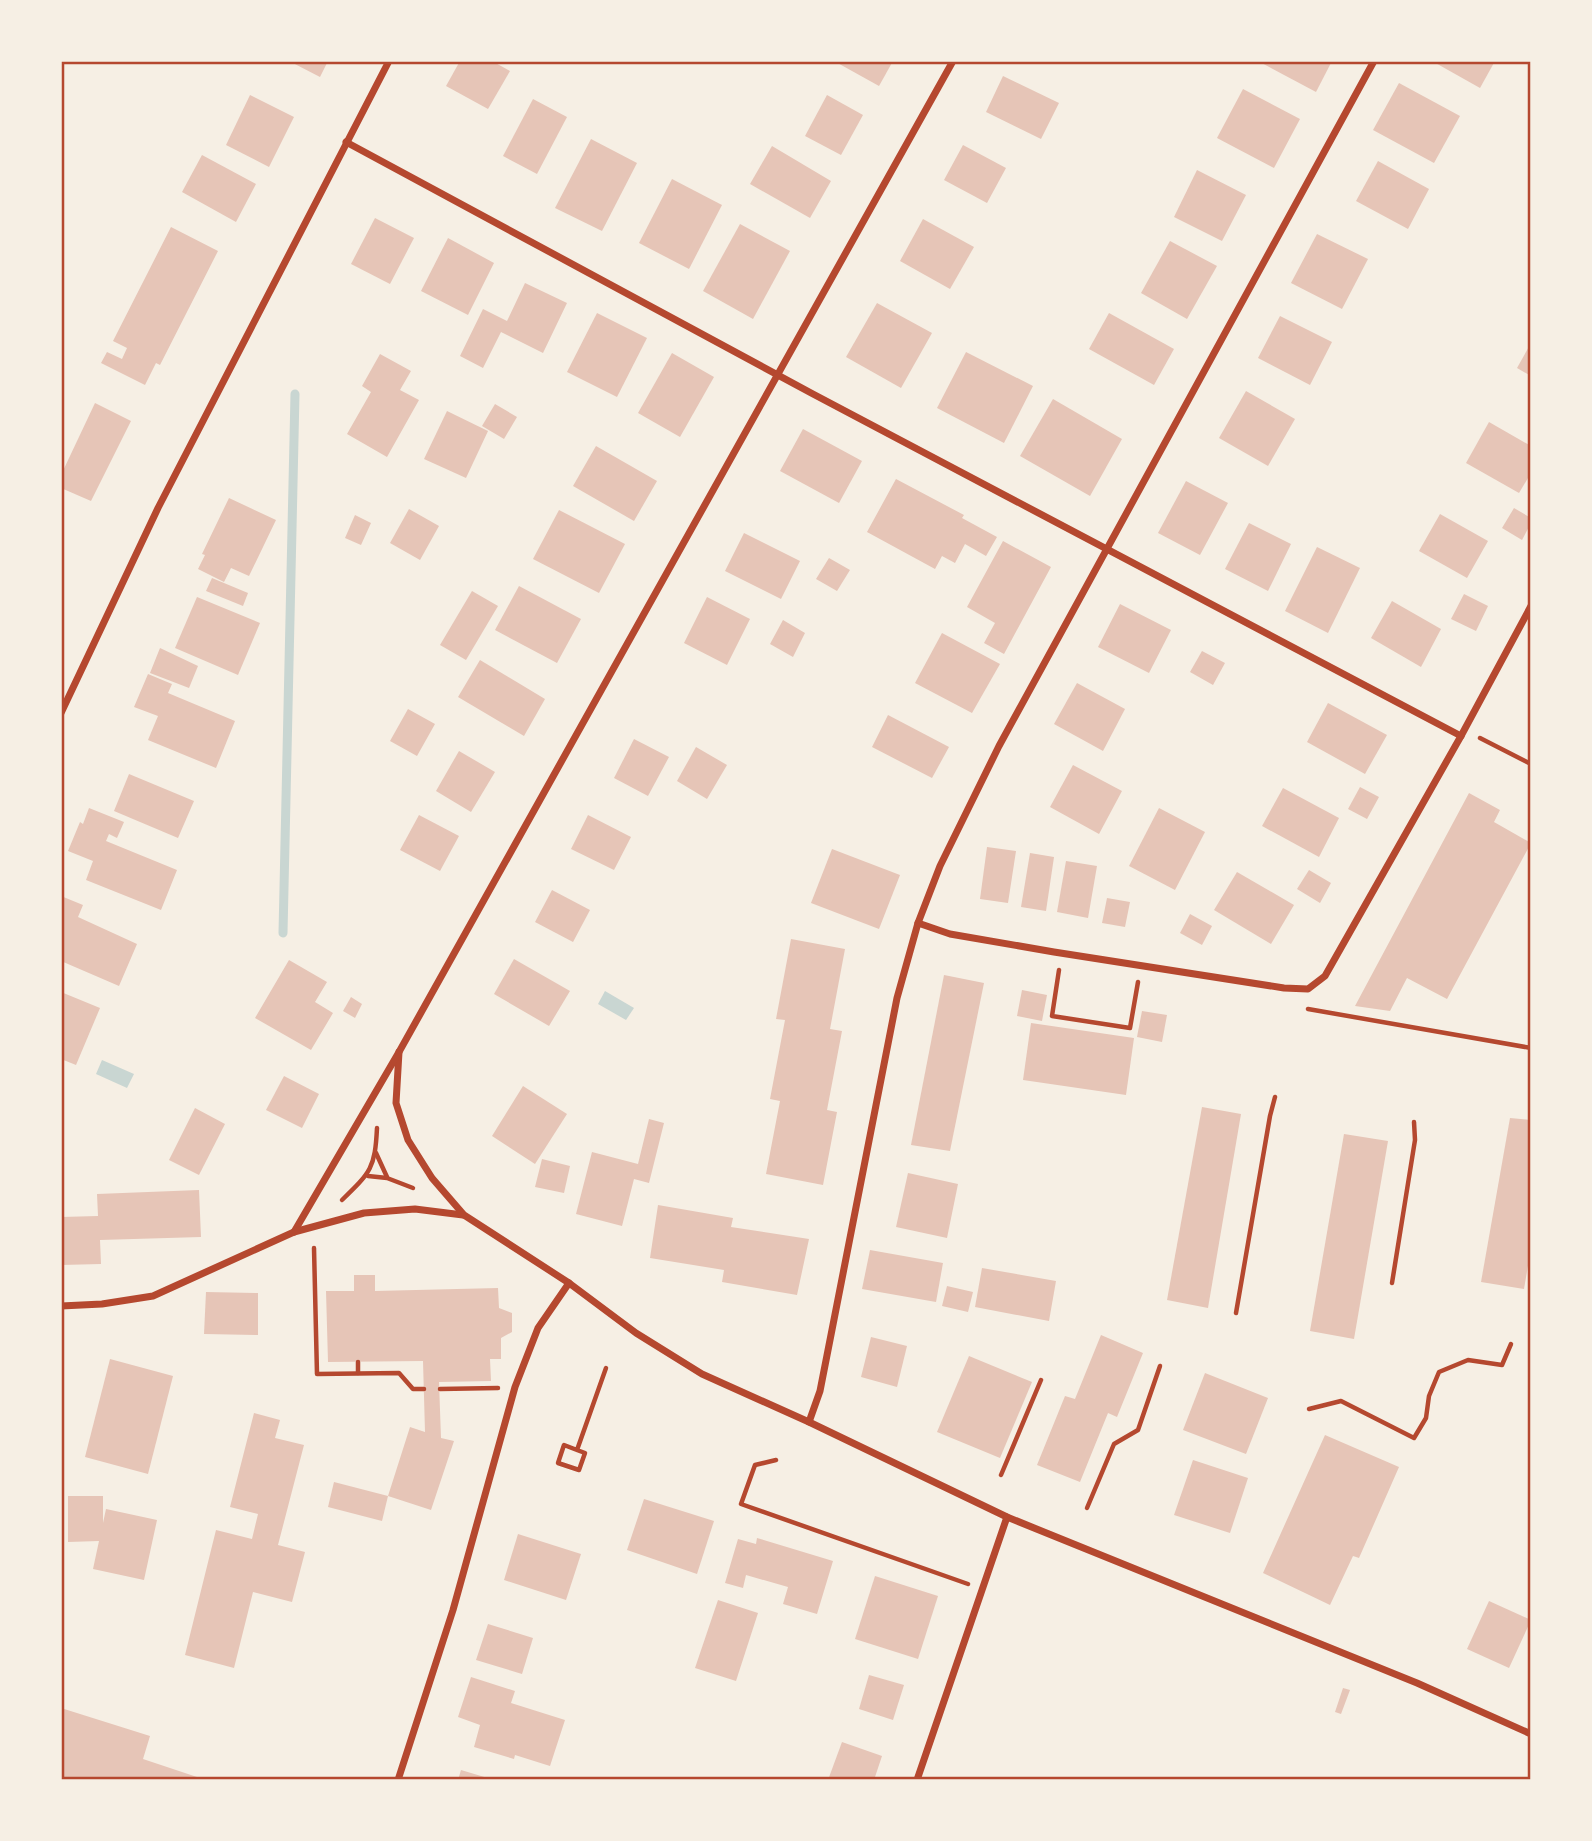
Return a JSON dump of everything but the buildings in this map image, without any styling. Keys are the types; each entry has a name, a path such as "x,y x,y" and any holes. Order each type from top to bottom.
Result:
{"street":[{"path":"61,713 158,508 389,61"},
{"path":"294,1232 399,1052 953,61"},
{"path":"809,1422 820,1391 897,998 918,923 940,866 976,792 1106,549 1374,61"},
{"path":"346,142 776,374 1461,736"},
{"path":"918,923 950,934 1284,988 1308,989 1325,976 1531,606"},
{"path":"399,1052 396,1103 408,1140 432,1178 464,1215 569,1283 636,1333 702,1374 1007,1517 1417,1683 1531,1734"},
{"path":"61,1306 102,1304 153,1296 294,1232 363,1213 415,1209 464,1215"},
{"path":"398,1780 453,1611 515,1387 538,1328 569,1283"},
{"path":"917,1780 1007,1517"}],"path":[{"path":"1461,736 1482,738 1531,764"},
{"path":"1060,969 1052,1016 1130,1028 1138,982"},
{"path":"1284,988 1300,1007 1531,1048"},
{"path":"1236,1313 1275,1097"},
{"path":"1392,1283 1415,1140 1414,1122"},
{"path":"342,1199 367,1176 376,1151 378,1123"},
{"path":"376,1151 387,1178"},
{"path":"367,1176 387,1178 413,1188"},
{"path":"314,1248 317,1374 399,1373 413,1389 424,1389"},
{"path":"1309,1409 1341,1401 1414,1437 1426,1418 1429,1396 1439,1373 1468,1360 1502,1365 1511,1344"},
{"path":"358,1362 358,1373"},
{"path":"1087,1508 1114,1444 1138,1430 1160,1366"},
{"path":"577,1450 606,1368"},
{"path":"1000,1475 1041,1380"},
{"path":"440,1389 515,1387"},
{"path":"564,1445 577,1450 585,1453 579,1470 558,1463 564,1445"},
{"path":"776,1460 755,1465 741,1504 982,1589"}],"shaded area":[{"path":"605,991 634,1008 626,1020 598,1004"},
{"path":"102,1060 134,1074 127,1088 96,1074"}],"waterway":[{"path":"283,933 295,394"}]}
